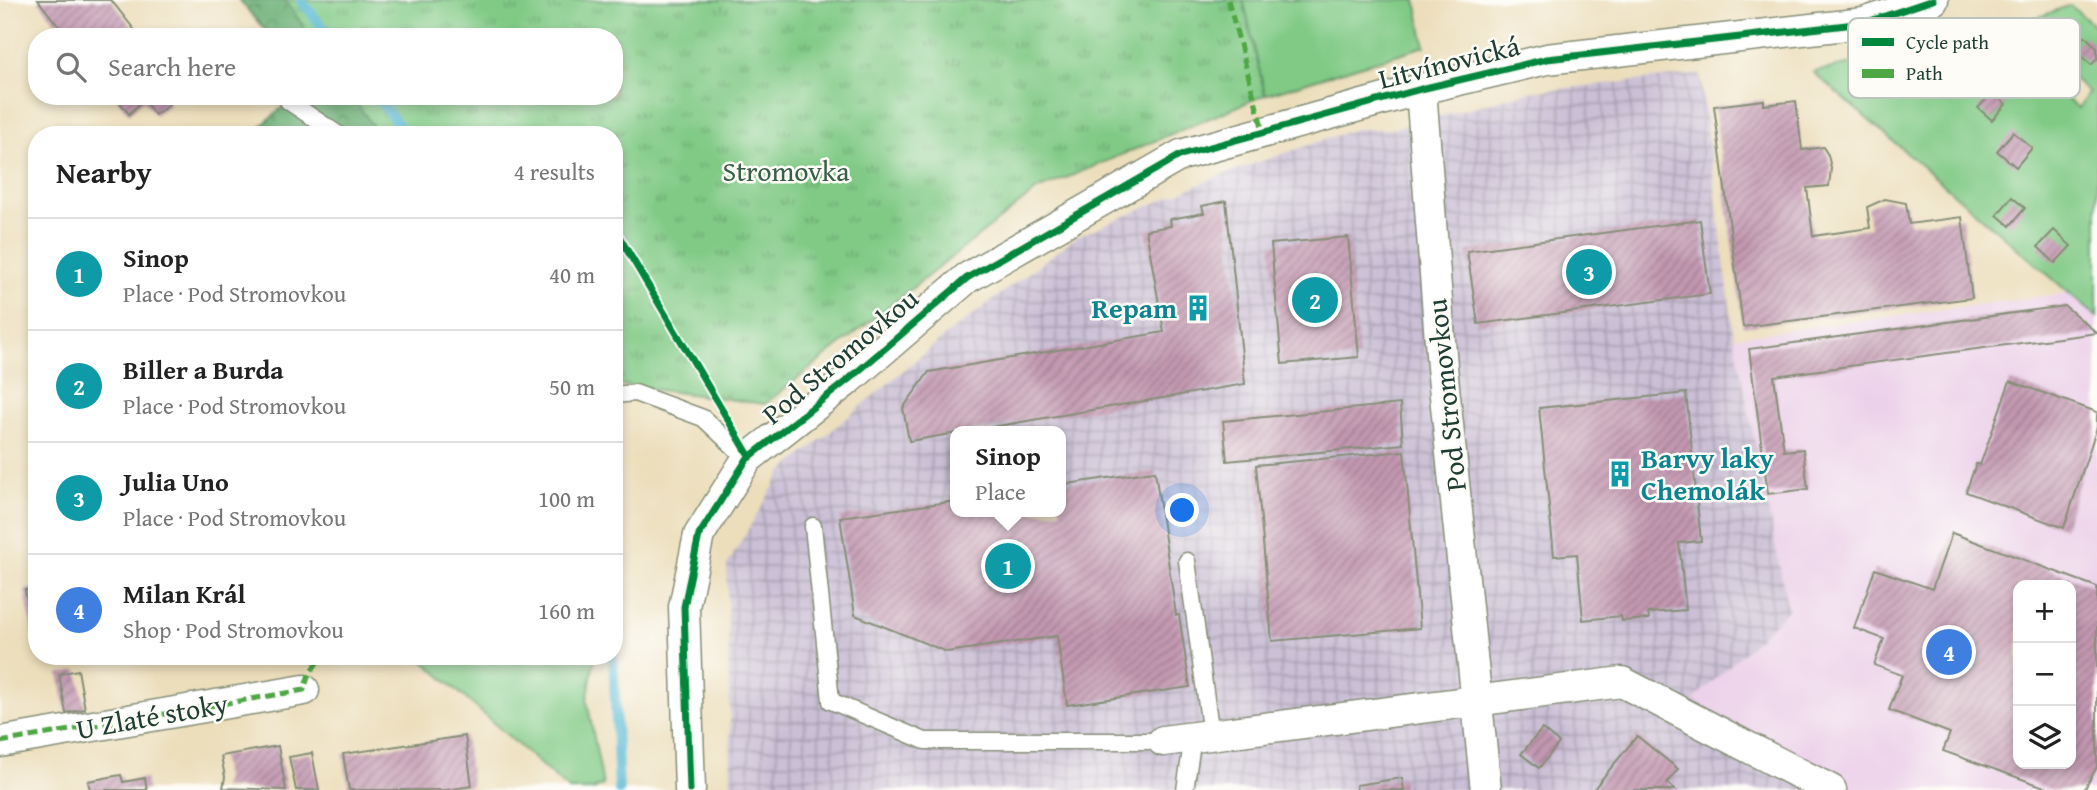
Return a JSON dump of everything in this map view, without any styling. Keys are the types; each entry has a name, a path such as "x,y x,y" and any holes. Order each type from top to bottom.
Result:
{"street":[{"name":"Litvínovická","path":"1879,18 1933,0"},
{"name":"Litvínovická","path":"967,278 1181,155 1421,89 1547,59 1848,25"},
{"name":"Pod Stromovkou","path":"1421,89 1442,367 1479,700 1486,790"},
{"name":"Pod Stromovkou","path":"690,790 684,607 699,535 747,460 849,379 967,278"},
{"path":"1163,741 1622,682 1831,790"},
{"name":"U Zlaté stoky","path":"0,742 304,690"}],"lane":[{"path":"294,105 326,126"},
{"path":"623,394 635,393 703,418 747,460"},
{"path":"813,526 831,701 925,741 1163,741"},
{"path":"1185,790 1202,736 1187,561"}],"shaded area":[{"path":"1700,74 1734,337 1788,610 1693,700 1843,784 1838,790 731,790 727,565 782,472 945,336 1076,237 1219,176 1355,129 1391,129 1529,92"},
{"path":"2069,293 2097,317 2097,790 1856,790 1693,700 1788,610 1734,337"}],"green space":[{"path":"239,0 442,0 459,28 263,28"},
{"name":"Stromovka","path":"285,0 1243,0 1265,95 1037,190 765,404 623,385 623,126 373,126 358,105 623,105 623,28 305,28"},
{"path":"1243,0 1416,0 1425,46 1265,95"},
{"path":"2070,5 2097,28 2097,317 1813,72 1848,65 1848,98 2066,98 2078,108 2089,92 2080,84 2080,18 2036,18"},
{"path":"285,105 507,105 519,126 261,126"},
{"path":"428,665 593,665 587,701 603,785 593,790 569,790"}],"building":[{"path":"38,0 111,0 133,28 60,28"},
{"path":"2085,36 2097,48 2097,59 2091,65 2080,55 2080,41"},
{"path":"1987,98 2000,98 2006,104 1992,120 1978,108"},
{"path":"1764,100 1764,105 1796,101 1802,150 1823,147 1828,155 1831,168 1829,186 1807,188 1813,236 1870,228 1867,207 1885,199 1906,203 1909,224 1962,217 1972,298 1743,327 1714,106"},
{"path":"122,105 138,105 129,114"},
{"path":"147,105 169,105 155,115"},
{"path":"2013,132 2032,148 2016,167 1997,151"},
{"path":"2012,197 2025,208 2010,226 1997,215"},
{"name":"Repam","path":"1226,201 1245,384 997,426 950,426 950,434 909,441 903,408 929,372 1164,332 1146,230 1171,226 1170,219 1204,213 1202,206"},
{"path":"1700,220 1710,294 1478,324 1467,251"},
{"path":"2054,230 2071,246 2055,263 2038,247"},
{"path":"1348,237 1359,357 1282,364 1271,244"},
{"path":"2065,306 2097,333 1774,376 1784,451 1803,449 1808,489 1768,494 1749,349"},
{"path":"2010,381 2097,412 2097,427 2064,528 1966,492 1976,464 1980,465"},
{"name":"Barvy laky Chemolák","path":"1686,393 1701,541 1679,543 1686,610 1648,613 1649,619 1622,621 1621,616 1583,620 1577,554 1554,556 1539,408"},
{"path":"1400,404 1403,444 1227,461 1223,421"},
{"path":"1404,451 1420,628 1272,641 1256,465"},
{"path":"1155,471 1176,615 1179,615 1190,687 1067,705 1057,636 947,652 855,615 840,517 950,502 950,517 1066,517 1066,484"},
{"path":"1952,533 2097,587 2097,767 2084,790 2053,790 1943,751 1950,733 1889,710 1902,675 1874,665 1884,639 1854,628 1875,569 1932,589"},
{"path":"78,670 85,709 66,713 59,674"},
{"path":"1542,729 1559,743 1539,768 1521,754"},
{"path":"465,736 472,786 446,790 349,790 343,754"},
{"path":"1637,736 1678,769 1667,783 1675,790 1593,790"},
{"path":"278,746 286,790 223,788 225,777 221,756"},
{"path":"312,753 319,790 296,790 289,757"},
{"path":"121,775 123,782 145,778 147,790 90,790 88,781"},
{"path":"1402,778 1404,790 1357,790 1356,785"}],"waterway":[{"path":"301,0 323,28"},
{"path":"383,105 399,126"},
{"path":"613,665 619,790"}],"marked path":[{"path":"1228,0 1264,134"},
{"path":"0,742 304,690 309,674 316,665"}],"cycle path":[{"path":"1879,18 1933,0"},
{"path":"690,790 684,607 699,535 747,459 849,379 967,278 1181,155 1421,89 1547,59 1848,25"},
{"path":"623,243 750,457"}],"place":[{"name":"Julia Uno","path":"1589,272"},
{"name":"Biller a Burda","path":"1315,300"},
{"name":"Repam","path":"1198,308"},
{"name":"Barvy laky Chemolák","path":"1620,474"},
{"name":"Sinop","path":"1008,566"},
{"name":"Milan Král","path":"1949,652"}]}
